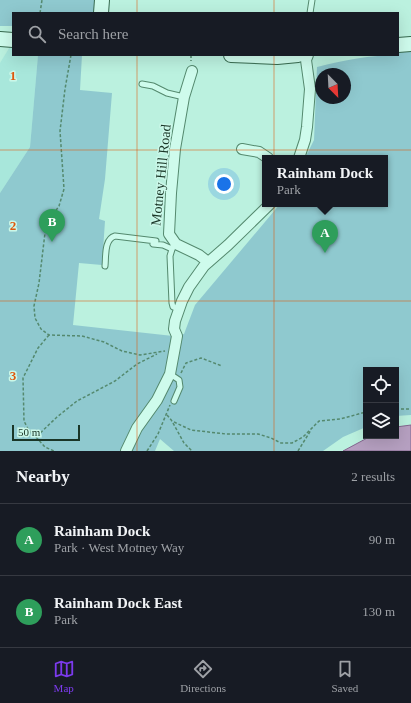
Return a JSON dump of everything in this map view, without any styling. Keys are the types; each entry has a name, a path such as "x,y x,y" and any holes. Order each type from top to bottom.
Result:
{"main road":[{"path":"101,12 102,0"},
{"path":"0,39 12,40"},
{"path":"399,45 411,44"},
{"path":"254,56 288,56"}],"street":[{"path":"301,155 308,121 310,89 306,60 308,56"},
{"name":"Motney Hill Road","path":"192,71 184,97 175,149 169,234 173,246 199,254 208,262"},
{"path":"242,149 259,152 264,155"},
{"path":"126,451 137,428 157,400 170,374 176,347 176,336 174,329 179,309 192,282 208,262 228,245 267,207"}],"lane":[{"path":"310,12 312,0"},
{"path":"142,84 153,86 167,93 184,97"},
{"path":"105,266 108,241 114,236 156,241 153,244 173,246 170,256 172,303 173,307 179,309"},
{"path":"170,374 179,380 180,387 174,401"}],"path":[{"path":"40,12 42,0"},
{"path":"71,56 60,131 64,189 60,206 48,222 45,232 39,283 34,306 35,318 41,329 49,335 82,336 104,342 122,351 140,355 160,353"},
{"path":"49,335 38,348 23,378 24,421 28,429 45,447 54,451"},
{"path":"36,437 57,417 78,401 115,381 148,358 176,347"},
{"path":"179,380 182,368 186,363 201,358 222,366"},
{"path":"146,451 158,434 167,415 168,407 174,401"},
{"path":"399,409 411,408"},
{"path":"172,421 191,430 226,434 258,434 281,443 292,443 303,437 319,421 340,419 363,413"},
{"path":"167,415 184,443 192,451"},
{"path":"298,451 312,428"}],"shaded area":[{"path":"0,0 98,0 95,12 12,12 12,26 0,26"},
{"path":"11,45 12,56 38,56 30,147 0,193 0,63"},
{"path":"411,50 411,415 399,416 399,367 363,367 363,428 343,437 323,451 174,451 160,439 155,451 0,451 0,193 30,147 38,56 82,56 80,90 112,93 105,179 99,219 105,221 102,265 79,263 73,325 173,336 184,334 195,305 277,207 388,207 388,155 306,155 314,140 315,104 351,104 351,68 317,68 337,62 377,56 399,56 399,52"},
{"path":"411,425 411,451 343,451 365,439 399,439 399,427"}],"place":[{"name":"Rainham Dock East","path":"52,242"},
{"name":"Rainham Dock","path":"325,253"}]}
